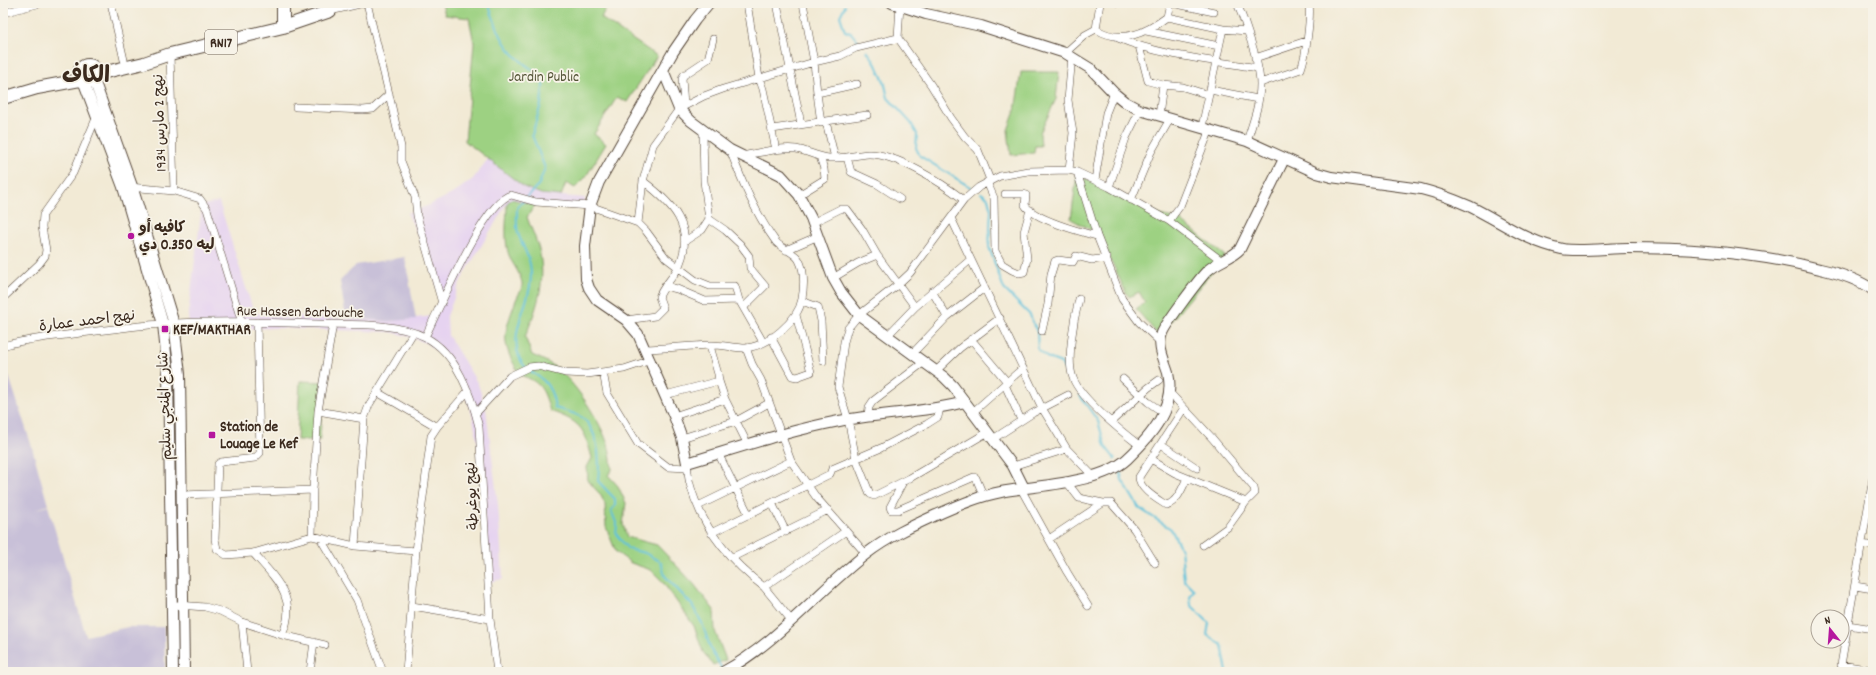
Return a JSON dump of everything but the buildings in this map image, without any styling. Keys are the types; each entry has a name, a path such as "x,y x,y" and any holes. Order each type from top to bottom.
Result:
{"main road":[{"path":"283,3 283,27 331,7"},
{"path":"709,3 682,37 609,164 590,206 585,246 586,279 593,295 597,300 626,320 638,334 651,360 674,416 682,438 687,465 746,444 848,420 868,416 940,408 965,402"},
{"path":"896,4 926,14 981,26 1068,54 1091,69 1114,93 1125,102 1140,110 1206,128 1246,141 1317,173 1331,177 1421,189 1435,193 1470,207 1534,241 1564,250 1640,248 1720,252 1783,260 1830,271 1856,280 1873,290"},
{"name":"RN17","path":"3,98 37,88 144,63 164,55 283,27"},
{"name":"RN17","path":"88,76 124,60 139,56 164,55"},
{"path":"663,70 682,108 703,130 730,150 781,175 799,195 812,222 816,238 840,292 859,315 936,371 953,386 1013,466 1022,488"},
{"name":"شارع المنجي سليم","path":"88,76 97,116 128,187 163,324 168,373 173,672"},
{"name":"شارع المنجي سليم","path":"88,76 128,187 174,324 180,374 184,672"},
{"path":"727,670 759,647 866,554 892,536 966,502 1022,488 1093,476 1112,469 1121,463 1139,445 1164,413 1170,393 1167,371 1160,342 1163,332 1206,272 1222,261 1234,256 1240,249 1284,159"}],"street":[{"path":"111,3 124,60"},
{"path":"331,7 364,3"},
{"path":"367,3 390,94 401,147 401,161 415,197 417,216 442,304"},
{"path":"747,3 759,78 763,89 776,150"},
{"path":"776,3 802,124"},
{"path":"803,3 823,123 835,158"},
{"path":"1096,29 1100,3"},
{"path":"1120,3 1125,3"},
{"path":"1118,38 1131,37 1146,31 1167,17 1171,3 1214,12"},
{"path":"1237,3 1256,58 1260,83 1256,115 1246,141"},
{"path":"1260,83 1301,69 1304,60 1310,11 1309,3"},
{"path":"3,13 36,4"},
{"path":"896,4 898,38 931,85 951,118 965,137 978,150 994,198 995,251 1002,264 1019,273 1024,272 1026,265 1024,232 1030,210"},
{"path":"1167,17 1223,29 1246,32"},
{"path":"1096,29 1105,35 1139,46 1258,68"},
{"path":"1069,170 1073,133 1068,100 1068,54 1085,35 1096,29"},
{"path":"1169,221 1180,206 1206,128 1210,92 1223,29"},
{"path":"1146,31 1219,46"},
{"path":"638,223 643,180 652,145 682,108 710,94 759,78 840,56 856,48 898,38"},
{"path":"669,81 682,78 684,75 708,59 713,39"},
{"path":"1256,58 1306,41"},
{"path":"1139,46 1148,81 1163,85 1258,98"},
{"name":"نهج 2 مارس 1934","path":"164,55 174,191"},
{"path":"682,78 682,108"},
{"path":"817,93 857,84"},
{"path":"1159,116 1163,85"},
{"path":"1095,180 1106,112 1114,93"},
{"path":"296,106 363,110 373,109 390,94"},
{"path":"1109,187 1126,138 1140,110"},
{"path":"772,129 802,124 823,123 867,115"},
{"path":"3,298 39,264 44,256 46,250 42,227 43,215 73,173 97,116"},
{"path":"1131,200 1150,152 1170,119"},
{"path":"685,241 702,230 709,219 704,181 703,130"},
{"path":"741,156 776,150 797,149 820,157 835,158 869,154 889,158 932,178 964,200"},
{"path":"646,349 710,346 746,348 763,342 790,323 796,315 802,301 804,289 802,266 798,258 777,243 767,229 730,150"},
{"path":"799,195 825,179 824,169 820,157"},
{"path":"847,157 851,172 877,184 900,199"},
{"path":"1068,395 903,482 872,496 867,488 856,459 838,380 844,342 848,328 859,315 898,284 927,252 964,200 988,181 1000,176 1028,171 1069,170 1077,172 1109,187 1169,221 1222,261"},
{"path":"1077,172 1097,236 1122,299 1130,310 1160,342"},
{"path":"626,320 649,317 658,314 663,308 659,297 678,268 685,241 682,225 672,207 661,194 643,180"},
{"path":"128,187 174,191 200,199 206,205 242,322"},
{"path":"1005,194 1025,194 1026,205 1030,210 1059,224 1097,236"},
{"path":"425,336 442,304 450,283 482,224 500,200 506,196 517,196 536,202 590,206 638,223 646,231 662,253 678,268 695,280 710,286 736,286 739,300 763,342"},
{"path":"812,222 840,209 847,209 865,233 877,255 915,306"},
{"path":"951,218 1042,408 1066,449 1093,476"},
{"path":"709,219 725,230 740,244 749,256 750,268 765,286 744,307"},
{"path":"786,250 816,238"},
{"path":"833,278 858,263 877,255"},
{"path":"1042,331 1055,261 1073,262 1076,256 1092,260 1107,258"},
{"path":"887,336 915,306 970,260"},
{"path":"665,286 677,289 705,301 739,300"},
{"path":"912,354 946,317 984,288"},
{"path":"932,292 946,317"},
{"path":"1079,299 1073,321 1072,377 1078,388 1111,422 1139,445"},
{"path":"802,301 818,307 821,321 823,361"},
{"path":"771,337 792,376 797,377 811,372 796,315"},
{"path":"936,371 972,339 1000,318"},
{"name":"Rue Hassen Barbouche","path":"174,324 242,322 334,324 386,327 425,336"},
{"path":"258,322 260,453 255,458 219,463 217,466 218,494 215,539 217,549 226,555 253,553 316,537 355,546 416,551"},
{"name":"نهج احمد عمارة","path":"3,346 37,339 174,324"},
{"path":"334,324 318,411 313,490 316,537 357,600 383,672"},
{"path":"355,546 364,419 377,392 413,333"},
{"name":"نهج يوغرطة","path":"425,336 448,356 459,371 476,413 482,447 490,618 497,672"},
{"path":"972,339 1007,384 1021,420"},
{"path":"710,346 725,399 746,444"},
{"path":"746,348 752,364 762,380 791,461 808,486 866,554"},
{"path":"476,413 510,376 529,367 544,367 566,373 604,372 624,369 651,360"},
{"path":"868,416 869,407 873,401 924,362"},
{"path":"973,412 1007,384 1023,368"},
{"path":"604,372 607,393 638,444 668,467 687,465 690,484 698,506 711,533 764,587 791,620"},
{"path":"1123,380 1164,413"},
{"path":"1111,422 1140,395 1159,380"},
{"path":"665,395 719,381"},
{"path":"406,672 416,551 431,436 436,427 468,391"},
{"path":"377,392 436,427"},
{"path":"1170,393 1255,490 1255,493 1246,502 1228,527 1203,545"},
{"path":"674,416 725,399"},
{"path":"682,438 736,421 769,403"},
{"path":"711,533 808,486 832,473 832,469 856,459 927,424 938,417 940,408"},
{"path":"1184,408 1138,477 1139,481 1146,489 1166,505 1172,503 1187,478"},
{"path":"318,411 364,419"},
{"path":"1161,444 1197,468"},
{"path":"1013,466 1066,449"},
{"path":"718,453 749,515"},
{"path":"1151,459 1187,478 1246,502"},
{"path":"698,506 791,461"},
{"path":"903,482 890,506 891,510 898,510 974,477 976,478 984,497"},
{"path":"1850,614 1873,478"},
{"path":"1066,481 1079,498 1103,503 1111,503 1125,517 1155,563"},
{"path":"1022,488 1049,539 1088,606"},
{"path":"182,495 313,490"},
{"path":"772,503 786,532"},
{"path":"1049,539 1103,503"},
{"path":"733,557 828,510"},
{"path":"764,587 846,531"},
{"path":"1862,544 1873,546"},
{"path":"253,553 282,587 289,615 282,635"},
{"path":"1855,586 1873,589"},
{"path":"172,604 205,607 220,611 242,622 282,635 325,645"},
{"path":"412,606 490,618"},
{"path":"242,622 247,672"},
{"path":"1850,625 1873,629"},
{"path":"310,672 314,642"},
{"path":"1844,649 1841,665 1873,670"}],"shaded area":[{"path":"488,159 524,187 541,194 585,198 584,208 507,203 461,280 447,316 448,335 478,384 486,409 498,505 503,579 490,582 478,444 472,414 458,374 446,358 426,343 390,332 276,328 190,330 188,315 202,205 219,202 254,313 389,321 433,316 440,299 429,256 407,213 427,206 452,194 473,179"},
{"path":"405,257 416,319 389,321 346,318 340,281 356,265"},
{"path":"3,358 31,444 48,505 34,510 48,506 86,636 128,627 164,627 165,672 3,672"}],"green space":[{"name":"Jardin Public","path":"442,3 608,3 601,18 657,56 627,102 617,97 594,134 606,144 585,178 575,188 566,183 561,196 541,194 524,187 465,141 474,43 469,18 445,15"},
{"path":"1021,72 1059,72 1056,99 1040,133 1041,146 1035,146 1034,153 1011,155 1008,130 1015,111"},
{"path":"1077,174 1159,215 1179,219 1225,256 1159,336 1136,309 1145,302 1139,292 1129,297 1126,293 1109,256 1102,236 1071,219"},
{"path":"512,199 535,205 527,217 539,250 542,276 539,297 525,337 532,355 550,364 569,380 594,414 611,456 612,470 608,475 618,486 626,503 623,524 627,537 657,545 693,583 714,610 715,631 726,660 713,665 703,652 694,626 662,581 651,570 631,563 616,552 606,527 605,504 600,494 588,481 587,467 592,458 583,432 580,427 569,419 550,411 541,388 538,384 520,375 509,354 506,331 522,285 520,276 510,258 507,245 507,203"},
{"path":"300,381 323,382 320,440 297,440"}],"waterway":[{"path":"488,3 497,28 507,47 522,62 544,77 541,104 532,135 545,168 539,184 526,198"},
{"path":"845,6 840,16 845,31 851,33 858,41"},
{"path":"867,51 873,59 884,81 888,98 911,123 917,134 916,148 920,156 970,187"},
{"path":"981,193 988,198 991,210 989,247 1004,289 1030,315 1037,332 1038,350 1048,358 1061,363 1072,382"},
{"path":"523,201 517,208 517,227 530,263 531,277 528,295 517,330 516,339 519,357 523,365 543,380 548,386 553,397 555,408 578,415 589,425 598,448 598,481 615,499 615,506 611,510 617,525 616,534 628,549 645,553 661,562 665,576 692,605 702,623 711,650 722,669"},
{"path":"1080,396 1098,421 1105,446 1115,459"},
{"path":"1120,471 1122,480 1139,508 1171,529 1181,549 1184,580 1194,590 1190,596 1191,605 1209,623 1207,635 1222,645 1227,672"}],"place":[{"name":"كافيه أو ليه 0.350 دي","path":"131,236"},
{"name":"KEF/MAKTHAR","path":"165,329"},
{"name":"Station de Louage Le Kef","path":"212,435"}],"district":[{"name":"الكاف","path":"86,74"}]}
